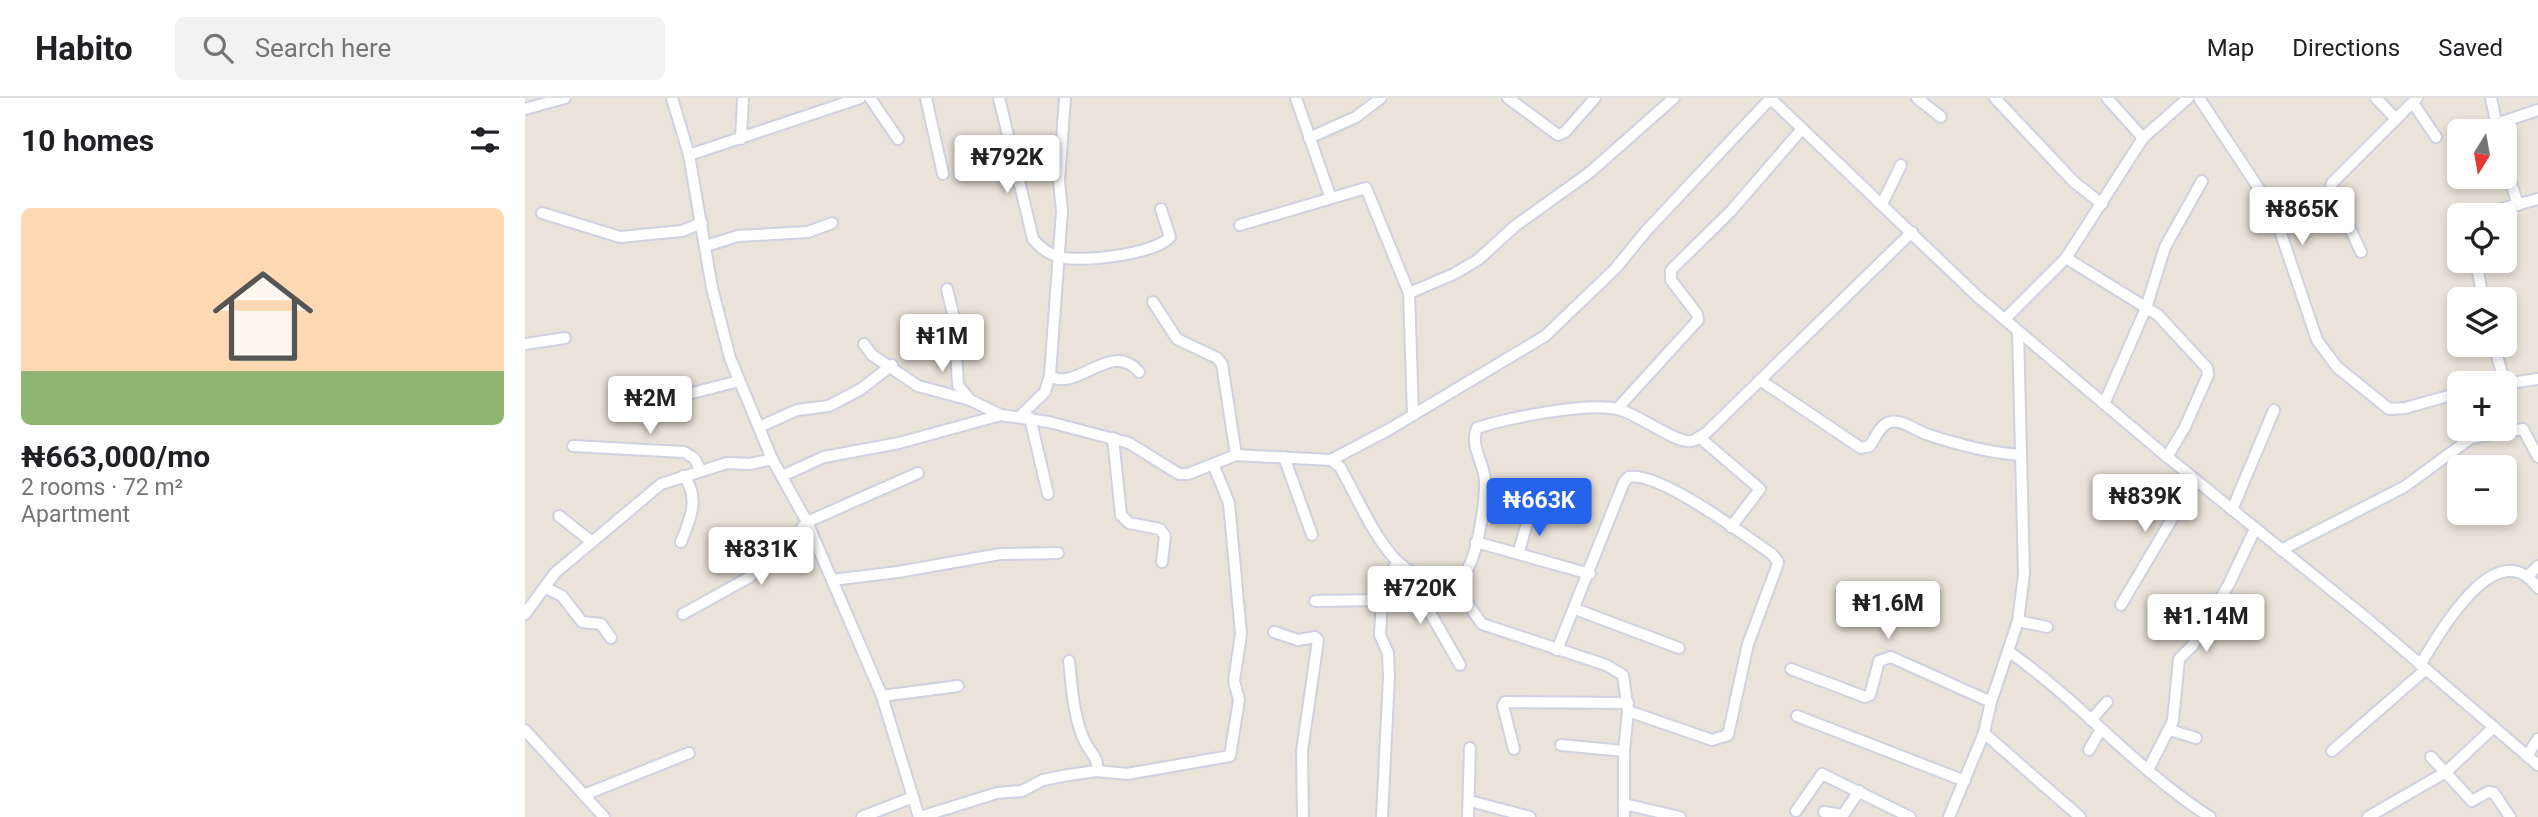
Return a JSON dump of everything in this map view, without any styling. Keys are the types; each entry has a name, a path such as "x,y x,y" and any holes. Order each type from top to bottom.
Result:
{"street":[{"path":"525,109 565,98"},
{"path":"672,98 689,155 712,288 730,358 772,459 807,522 881,696 920,817 997,793 1022,791 1043,780 1097,771 1127,774 1224,759 1231,753 1239,700 1235,669 1241,634 1229,503 1213,464"},
{"path":"741,139 743,98"},
{"path":"689,155 860,98"},
{"path":"870,98 898,139"},
{"path":"926,98 943,174"},
{"path":"999,98 1033,239 1044,250 1059,257 1107,256 1161,244 1170,237 1161,209"},
{"path":"1025,417 1045,391 1050,375 1059,257 1065,98"},
{"path":"1296,98 1330,196"},
{"path":"1309,138 1356,117 1381,98"},
{"path":"1508,98 1558,135 1565,132 1595,98"},
{"path":"1409,293 1454,274 1479,259 1515,226 1589,173 1674,98"},
{"path":"782,476 824,457 899,443 1001,415 1025,417 1129,443 1179,474 1188,474 1236,455 1331,460 1518,353 1566,318 1631,253 1654,223 1771,98 2018,331 2538,765"},
{"path":"1917,98 1941,117"},
{"path":"1995,98 2065,173 2102,204"},
{"path":"2107,98 2143,138"},
{"path":"2199,98 2273,209 2317,340 2337,367 2389,409 2405,408 2447,396"},
{"path":"2376,98 2396,119"},
{"path":"2491,98 2495,119"},
{"path":"2005,319 2066,258 2143,138 2181,100"},
{"path":"2361,251 2332,183 2415,100 2436,137"},
{"path":"2517,119 2538,110"},
{"path":"1616,409 1698,320 1697,314 1671,280 1671,270 1731,211 1802,130"},
{"path":"1882,204 1901,165"},
{"path":"2103,404 2146,308 2165,247 2203,181"},
{"path":"1240,225 1359,187 1370,192 1409,293 1413,415"},
{"path":"2513,189 2518,205 2538,199"},
{"path":"542,213 620,237 682,231 702,223"},
{"path":"706,246 738,236 809,232 832,223"},
{"path":"1331,460 1340,467 1388,550 1398,562 1413,574 1452,581 1463,575 1470,565 1485,487 1485,475 1475,447 1474,436 1477,428 1579,408 1616,409 1647,421 1681,440 1692,441 1760,380 1912,232"},
{"path":"2066,258 2146,308 2179,335 2208,372 2185,427 2167,457"},
{"path":"947,289 954,318 958,385 970,400"},
{"path":"1153,302 1177,339 1222,363 1236,455"},
{"path":"1954,815 1984,733 1990,702 2018,621 2024,574 2018,331"},
{"path":"525,344 565,338"},
{"path":"864,344 872,355 892,365 918,386 970,400 1001,415"},
{"path":"1050,375 1057,379 1067,379 1117,360 1134,365 1139,372"},
{"path":"759,427 797,410 829,406 861,389 892,365"},
{"path":"2517,382 2538,379"},
{"path":"1760,380 1861,448 1870,446 1880,429 1889,422 1900,422 1970,447 2021,455"},
{"path":"657,402 739,381"},
{"path":"2232,510 2274,410"},
{"path":"1025,417 1048,494"},
{"path":"2517,429 2523,429 2538,457"},
{"path":"1699,437 1760,489 1731,527"},
{"path":"1113,438 1121,515 1129,523 1160,529 1165,536 1162,562"},
{"path":"2281,550 2405,487 2460,441"},
{"path":"573,446 684,452 694,458 700,469"},
{"path":"1284,457 1312,535"},
{"path":"525,614 555,573 661,484 700,469 727,463 750,464 772,459"},
{"path":"684,614 748,578 794,538 807,522 918,473"},
{"path":"681,542 695,507 689,483 683,476"},
{"path":"1514,749 1503,706 1507,701 1628,707 1712,740 1728,735 1748,644 1777,562 1772,554 1731,527 1649,478 1629,477 1624,482 1590,574 1557,650"},
{"path":"2121,605 2195,480"},
{"path":"559,516 592,542"},
{"path":"1519,551 1529,516"},
{"path":"2148,769 2170,730 2175,713 2179,659 2193,645 2229,584 2255,529"},
{"path":"1476,542 1519,551 1590,574"},
{"path":"832,580 898,572 1000,554 1058,553"},
{"path":"1381,817 1389,677 1388,653 1380,635 1383,582 1398,562"},
{"path":"2528,576 2538,566"},
{"path":"2332,751 2423,667 2457,605 2472,589 2505,573 2522,572 2538,588"},
{"path":"1413,574 1419,593 1460,665"},
{"path":"1452,581 1478,621 1617,670 1627,681 1624,817"},
{"path":"546,588 562,596 582,622 601,624 611,638"},
{"path":"1315,601 1382,600"},
{"path":"1575,609 1679,648"},
{"path":"2018,621 2047,628"},
{"path":"1273,632 1298,640 1315,637 1318,640 1302,751 1303,817"},
{"path":"2008,651 2047,678 2101,729 2210,817"},
{"path":"1791,669 1865,697 1870,695 1879,661 1891,657 1990,702"},
{"path":"1069,660 1079,726 1085,743 1096,758 1097,771"},
{"path":"881,696 958,685"},
{"path":"2091,720 2107,702"},
{"path":"1797,716 1965,781"},
{"path":"2368,817 2446,772 2494,727"},
{"path":"2089,750 2101,729"},
{"path":"525,730 604,817"},
{"path":"2170,730 2196,738"},
{"path":"1984,733 2080,817"},
{"path":"2527,756 2538,739"},
{"path":"1561,744 1624,751"},
{"path":"1468,817 1470,748"},
{"path":"584,795 689,753"},
{"path":"2431,757 2473,801 2488,792 2494,793 2510,817"},
{"path":"1796,811 1822,774 1910,817"},
{"path":"1824,811 1843,815 1859,791"},
{"path":"862,817 913,797"},
{"path":"1470,801 1530,817"},
{"path":"1624,804 1680,817"}]}
